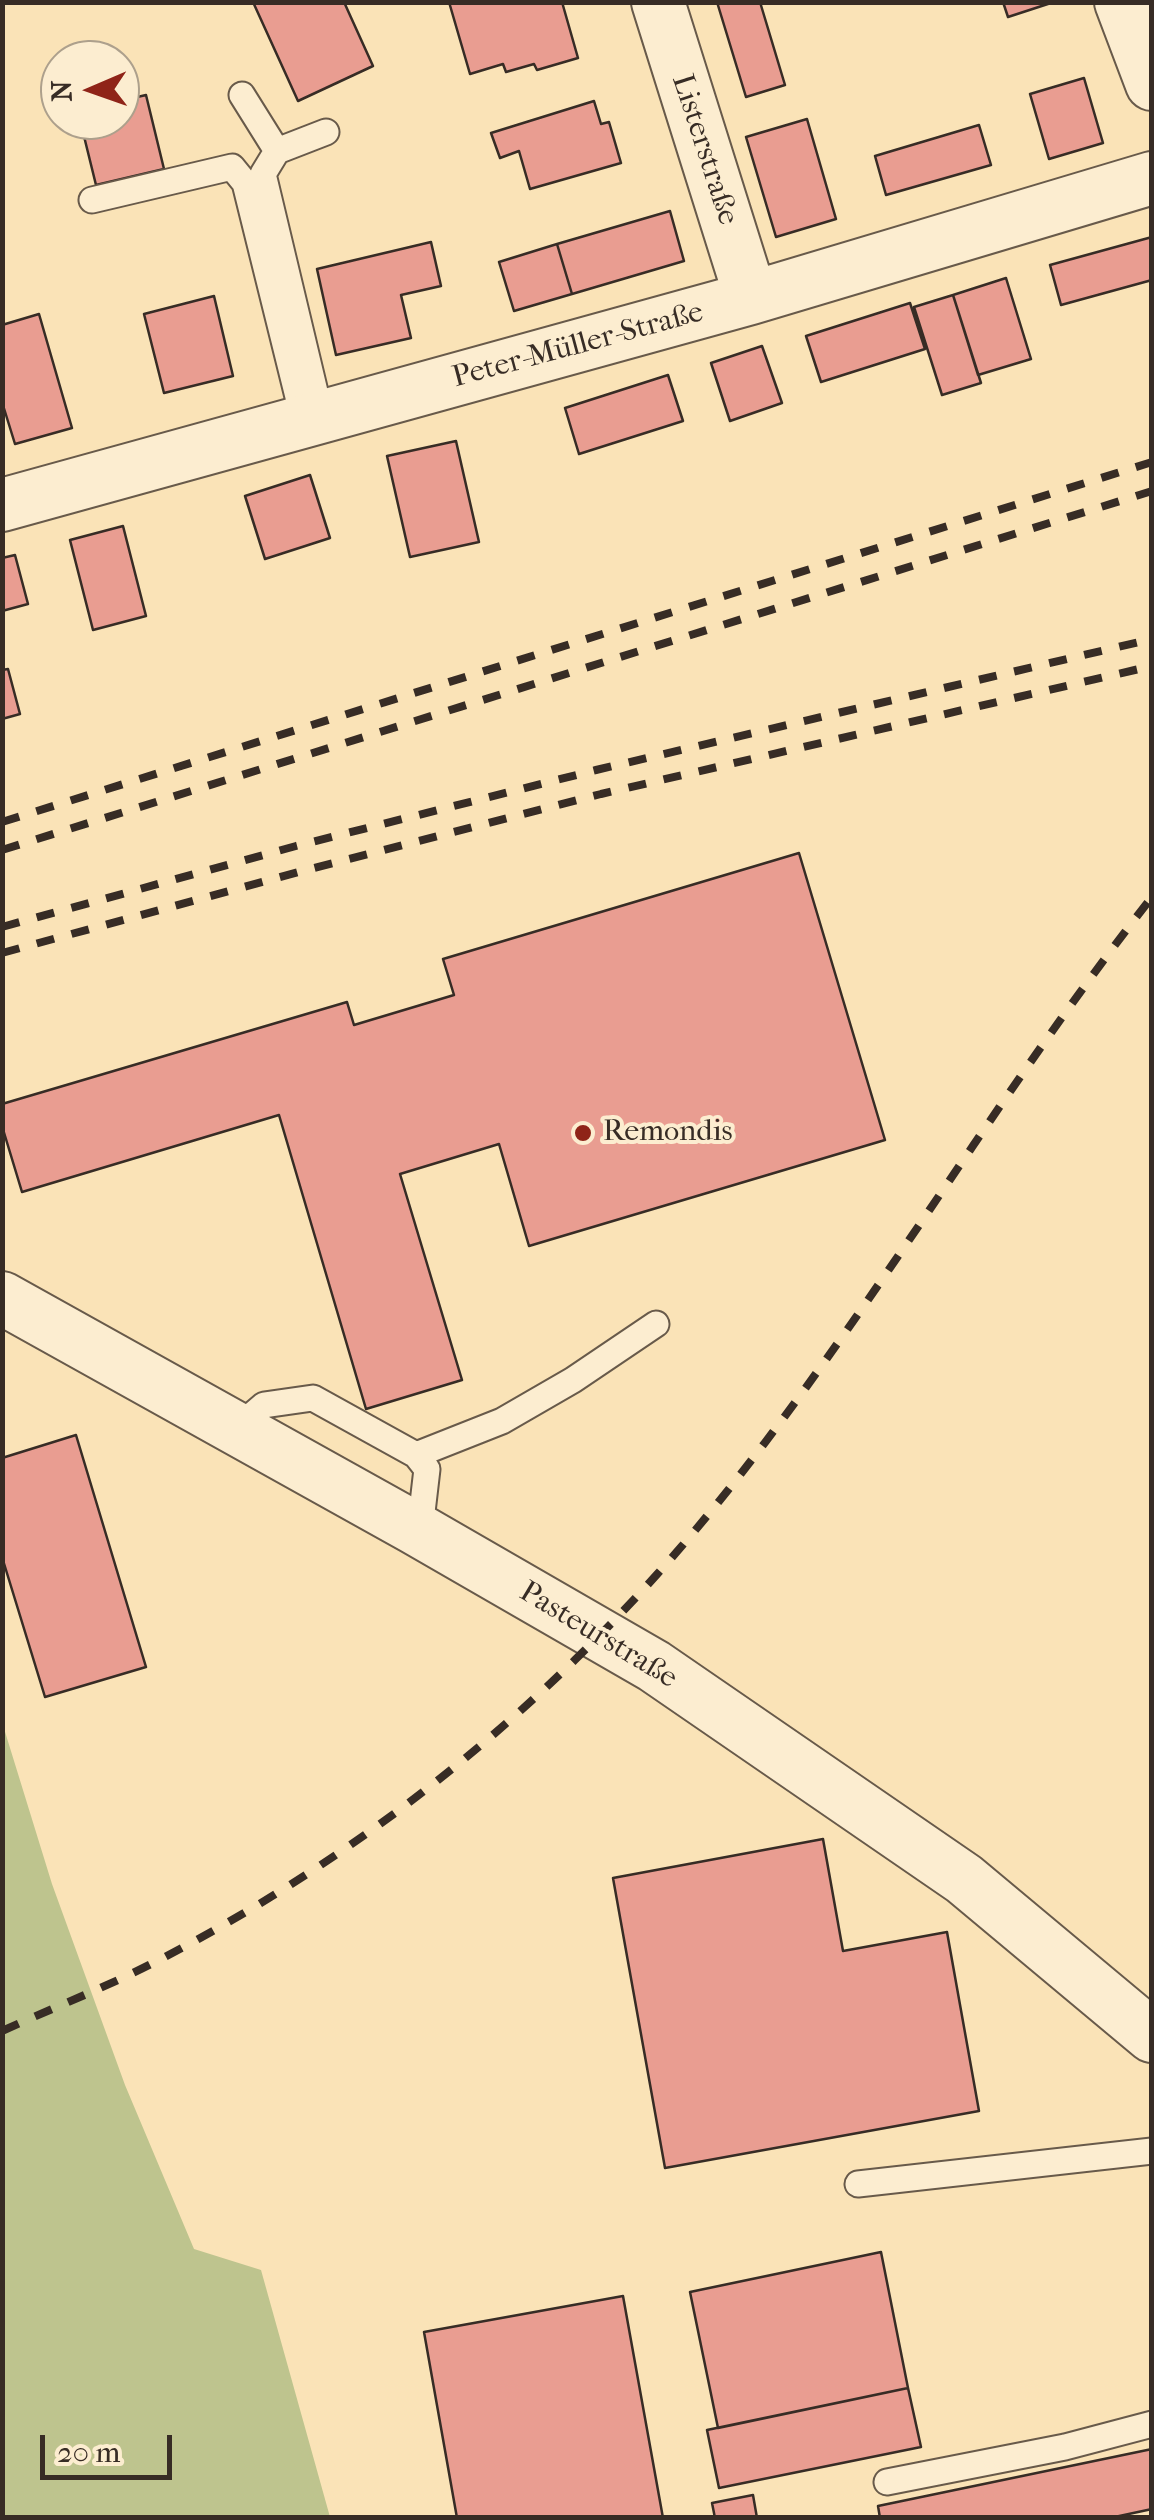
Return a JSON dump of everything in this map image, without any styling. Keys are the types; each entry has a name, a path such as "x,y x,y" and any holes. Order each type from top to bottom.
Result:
{"street":[{"name":"Listerstraße","path":"658,2 751,298"},
{"path":"1121,2 1152,84"},
{"name":"Peter-Müller-Straße","path":"2,505 751,298 1152,178"},
{"name":"Pasteurstraße","path":"2,1298 654,1666 964,1879 1152,2036"}],"lane":[{"path":"242,94 278,152"},
{"path":"312,419 263,174 278,152 326,132"},
{"path":"92,200 232,167 245,183 312,419"},
{"path":"416,1455 502,1421 574,1380 656,1324"},
{"path":"236,1429 264,1404 313,1398 416,1455 427,1470 422,1512 413,1527"},
{"path":"858,2184 1152,2151"},
{"path":"887,2482 1152,2424"}],"green space":[{"path":"2,1722 52,1884 125,2085 194,2249 261,2270 330,2517 3,2517"}],"building":[{"path":"253,2 344,2 373,66 298,101"},
{"path":"449,2 562,2 578,58 537,70 534,64 506,72 503,64 470,74"},
{"path":"717,2 760,2 785,85 746,97"},
{"path":"1003,2 1054,2 1008,17"},
{"path":"1084,78 1103,143 1049,159 1030,94"},
{"path":"146,95 164,169 96,185 85,140 140,140 140,96"},
{"path":"594,101 601,124 609,122 621,163 530,189 519,151 500,158 491,133"},
{"path":"807,119 836,219 776,237 746,137"},
{"path":"979,125 991,165 886,195 875,156"},
{"path":"670,211 684,261 572,294 557,244"},
{"path":"1152,237 1152,280 1061,305 1050,265"},
{"path":"431,242 441,286 401,295 411,338 336,355 317,269"},
{"path":"557,244 572,294 514,311 499,262"},
{"path":"1006,278 1031,359 978,375 953,295"},
{"path":"953,295 981,383 942,395 914,307"},
{"path":"214,296 233,376 164,393 144,314"},
{"path":"910,303 925,349 821,382 806,336"},
{"path":"39,314 72,428 15,444 2,402 2,325"},
{"path":"762,346 782,403 730,421 711,363"},
{"path":"668,375 683,421 579,454 565,408"},
{"path":"456,441 479,542 410,557 387,456"},
{"path":"310,475 330,538 265,559 245,496"},
{"path":"123,526 146,616 93,630 70,540"},
{"path":"15,555 28,604 2,611 2,558"},
{"path":"8,669 20,714 2,719 2,670"},
{"name":"Remondis","path":"799,853 885,1140 529,1246 499,1144 400,1174 462,1380 366,1409 279,1115 22,1192 2,1126 2,1104 347,1002 354,1025 454,995 443,959"},
{"path":"76,1435 146,1667 45,1697 2,1557 2,1458"},
{"path":"823,1839 843,1951 947,1932 979,2111 665,2168 613,1878"},
{"path":"881,2252 908,2388 718,2428 690,2292"},
{"path":"623,2296 663,2518 457,2518 424,2332"},
{"path":"908,2388 921,2447 719,2488 707,2430"},
{"path":"1152,2449 1152,2509 1110,2518 880,2518 878,2506"},
{"path":"753,2495 757,2518 715,2518 712,2503"}],"railway":[{"path":"2,822 1152,462"},
{"path":"2,850 1152,491"},
{"path":"2,927 296,846 596,770 1152,639"},
{"path":"2,953 601,794 1152,666"},
{"path":"2,2031 153,1963 302,1878 441,1778 570,1665 687,1540 809,1384 1034,1057 1152,897"}],"place":[{"name":"Remondis","path":"583,1133"}]}
